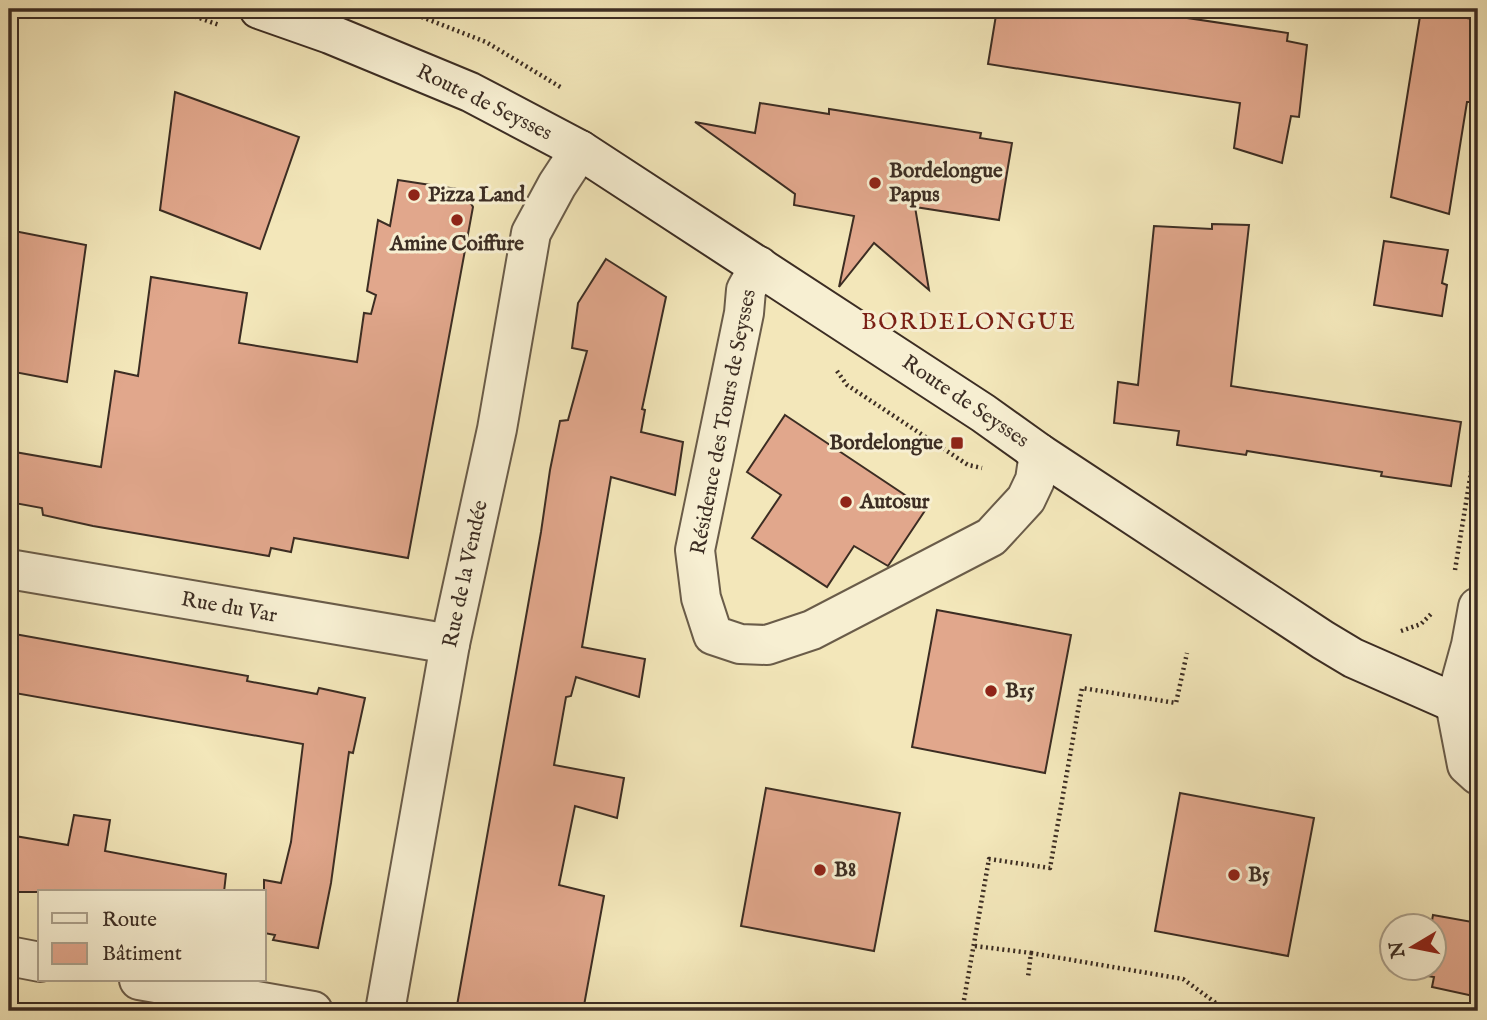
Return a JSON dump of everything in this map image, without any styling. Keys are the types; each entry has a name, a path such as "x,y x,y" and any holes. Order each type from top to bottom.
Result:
{"street":[{"name":"Route de Seysses","path":"259,9 330,34 470,92 580,150 1343,652 1467,708"},
{"name":"Rue de la Vendée","path":"385,1011 450,645 497,429 531,233 580,150"},
{"name":"Résidence des Tours de Seysses","path":"759,266 746,290 744,313 695,550 701,597 713,635 740,644 766,645 812,630 991,537 1026,499 1035,480 1039,453"},
{"name":"Rue du Var","path":"9,569 450,645"},
{"path":"1466,593 1471,645 1467,765 1478,775"},
{"path":"9,956 38,962"},
{"path":"150,982 313,1011"}],"path":[{"path":"1466,593 1478,429"},
{"path":"1399,632 1420,624 1436,609"},
{"path":"962,1011 989,859 1050,868 1082,688 1177,703 1187,653"},
{"path":"975,946 1182,979 1227,1011"},
{"path":"1028,977 1031,953"}],"building":[{"path":"997,9 1127,9 1288,33 1287,41 1307,45 1299,117 1291,116 1282,163 1234,148 1240,103 988,64"},
{"path":"1421,10 1478,20 1478,56 1471,102 1467,102 1449,214 1391,197"},
{"path":"175,92 299,137 260,249 160,210"},
{"path":"760,103 829,114 829,109 981,133 980,138 1012,143 999,220 915,207 929,290 874,243 839,287 854,216 794,205 795,194 695,122 755,133"},
{"path":"398,180 463,190 473,207 408,558 294,538 291,552 271,548 269,556 93,526 43,515 42,508 9,502 9,451 101,467 115,371 138,376 151,277 247,293 239,343 357,362 364,313 371,314 376,295 367,291 378,220 390,226"},
{"path":"1212,224 1249,225 1231,386 1461,422 1451,486 1381,476 1382,472 1247,451 1246,455 1177,445 1179,431 1114,423 1118,382 1138,385 1154,226 1212,229"},
{"path":"9,230 86,245 67,382 9,371"},
{"path":"1384,241 1448,250 1442,283 1447,285 1442,316 1374,305"},
{"path":"606,259 666,297 642,409 645,410 641,432 683,442 675,495 611,477 582,647 645,659 639,697 576,677 571,696 566,697 554,765 624,778 617,818 575,806 559,885 604,896 583,1011 456,1011 550,470 560,421 568,420 587,351 572,348 578,303"},
{"name":"Autosur","path":"785,415 926,509 888,566 854,546 827,587 752,538 781,495 747,472"},
{"name":"B15","path":"937,610 1071,635 1045,773 912,747"},
{"path":"9,633 248,676 247,681 317,694 319,688 365,698 353,753 349,752 331,883 318,948 273,940 275,935 266,933 264,880 281,883 291,842 303,744 9,692"},
{"name":"B8","path":"766,788 900,813 874,951 741,926"},
{"name":"B5","path":"1180,793 1314,818 1288,956 1155,931"},
{"path":"74,815 110,820 105,851 226,874 224,890 9,892 9,835 68,845"},
{"path":"1448,918 1478,923 1478,997 1432,987 1433,982 1448,982"}],"place":[{"name":"Bordelongue Papus","path":"875,183"},
{"name":"Pizza Land","path":"414,195"},
{"name":"Amine Coiffure","path":"457,220"},
{"name":"Bordelongue","path":"957,443"},
{"name":"Autosur","path":"846,502"},
{"name":"B15","path":"991,691"},
{"name":"B8","path":"820,870"},
{"name":"B5","path":"1234,875"}],"district":[{"name":"BORDELONGUE","path":"969,322"}]}
